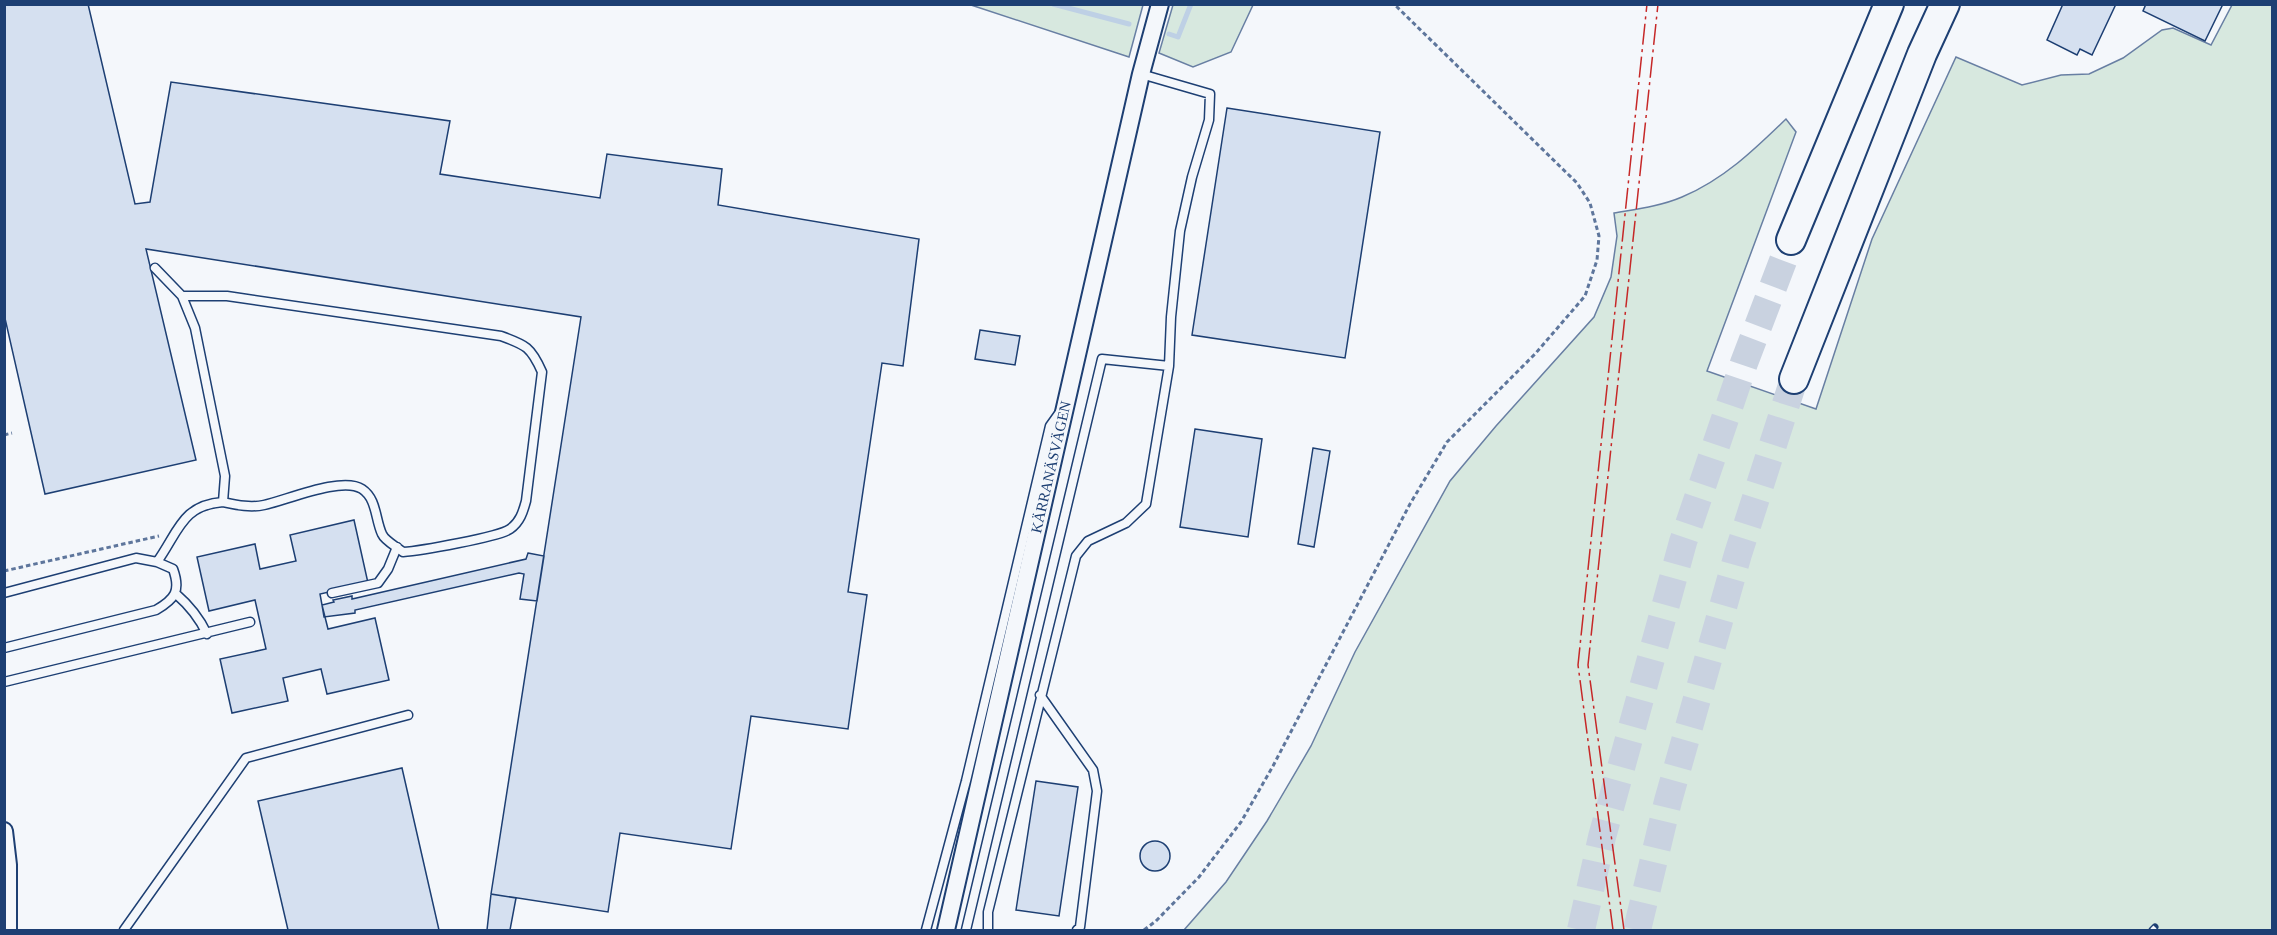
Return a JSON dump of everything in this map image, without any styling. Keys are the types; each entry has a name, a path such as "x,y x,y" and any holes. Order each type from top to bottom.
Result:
{"highway":[{"path":"1791,240 1889,4"},
{"path":"1794,379 1922,54 1945,4"}],"street":[{"name":"KÄRRANÄSVÄGEN","path":"946,930 1141,74 1160,4"},
{"path":"4,831 8,865 8,930"}],"lane":[{"path":"988,930 988,912 1076,556 1088,541 1126,523 1146,504 1169,366 1171,317 1180,231 1192,177 1209,120 1210,94 1141,74"},
{"path":"155,268 182,296 195,328 225,476 223,502"},
{"path":"158,562 189,512 206,503 223,502 245,507 264,505 296,495 349,484 361,488 371,497 383,537 403,552 423,550 509,530 521,517 526,501 542,372 534,354 525,344 501,336 227,296 182,296"},
{"path":"966,930 1102,359 1169,366"},
{"path":"926,930 966,781 1050,426 1065,404"},
{"path":"332,593 378,583 388,569 397,547"},
{"path":"4,593 136,558 158,562 173,569 177,581 176,594 168,603 156,610 4,648"},
{"path":"176,594 190,605 207,634"},
{"path":"4,682 250,622"},
{"path":"1040,695 1093,770 1097,791 1080,927 1077,930"},
{"path":"124,930 246,758 408,715"}],"path":[{"path":"1144,930 1156,921 1198,877 1241,822 1273,766 1410,504 1446,442 1563,324 1585,297 1593,277 1599,236 1590,203 1577,183 1394,4"},
{"path":"4,435 12,433"},
{"path":"4,571 175,534"}],"shaded area":[{"path":"1173,4 1253,5 1231,52 1193,67 1159,53"},
{"path":"971,5 1143,5 1129,57"},
{"path":"2232,5 2272,5 2272,930 1184,930 1226,882 1267,821 1311,746 1355,652 1450,481 1594,317 1611,277 1617,236 1614,213 1666,203 1697,190 1737,163 1786,119 1796,132 1707,371 1816,409 1872,239 1956,57 2022,85 2061,75 2089,74 2123,58 2162,30 2173,28 2211,45"}],"building":[{"path":"4,4 88,4 135,204 150,202 171,82 450,121 440,174 600,198 607,154 722,169 718,205 919,239 903,366 882,363 848,592 867,595 848,729 751,716 731,849 620,833 608,912 491,894 581,317 146,249 196,460 45,494 4,314"},
{"path":"2063,4 2116,4 2092,55 2080,49 2077,55 2047,40"},
{"path":"2146,4 2223,4 2205,41 2143,11"},
{"path":"1227,108 1380,132 1345,358 1192,335"},
{"path":"980,330 1020,336 1015,365 975,359"},
{"path":"1195,429 1262,439 1248,537 1180,527"},
{"path":"1313,448 1330,451 1314,547 1298,544"},
{"path":"354,520 368,583 320,594 322,605 328,629 375,618 389,680 327,694 321,669 283,678 288,701 232,713 220,659 266,649 255,600 209,611 197,557 255,544 260,569 296,561 290,535"},
{"path":"528,553 544,556 537,601 520,599 524,574 519,573 355,610 355,613 324,617 322,605 334,602 333,600 352,596 352,599 526,559"},
{"path":"402,768 439,930 288,930 258,801"},
{"path":"1036,781 1078,787 1059,916 1016,910"},
{"path":"1155,841 1166,845 1170,856 1166,867 1155,871 1144,867 1140,856 1144,845"},
{"path":"491,894 516,898 510,930 487,930"}],"waterway":[{"path":"1053,4 1129,24"},
{"path":"1169,34 1178,37 1191,4"}],"tunnel":[{"path":"1581,930 1602,837 1683,542 1744,363 1791,240"},
{"path":"1637,930 1668,801 1738,554 1794,379"}],"railway":[{"path":"2152,930 2155,927"}],"power":[{"path":"1613,930 1578,665 1647,4"},
{"path":"1624,930 1588,665 1658,4"}]}
